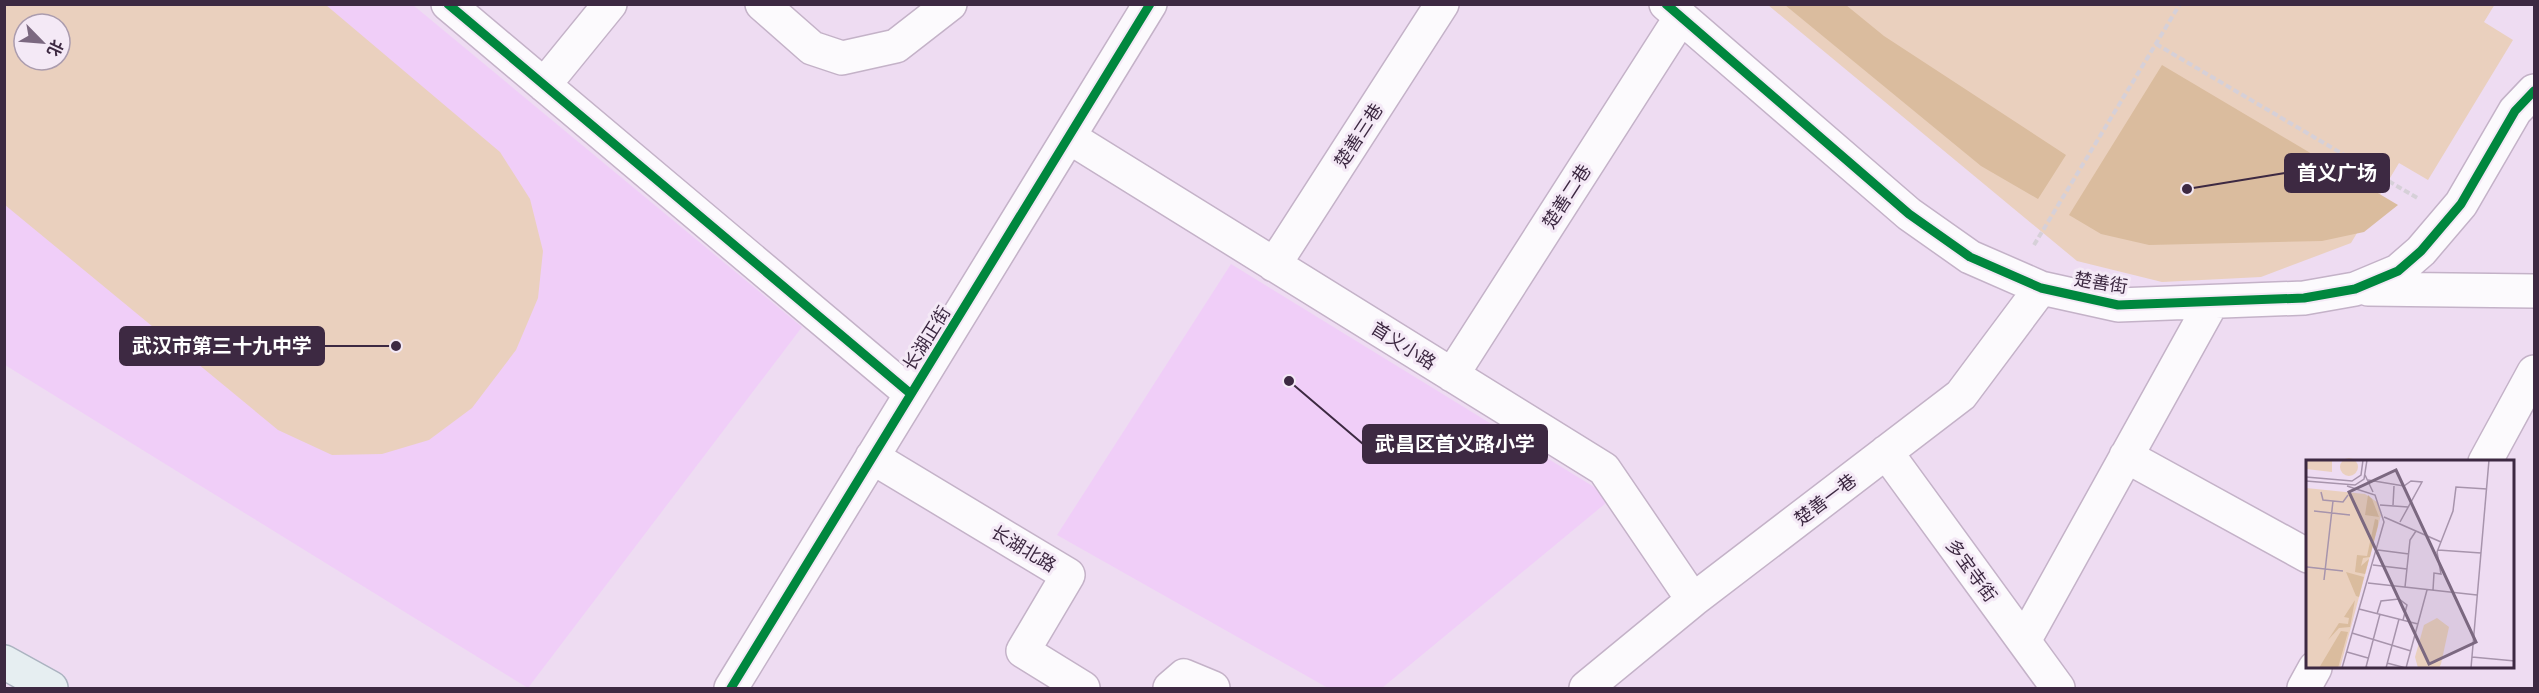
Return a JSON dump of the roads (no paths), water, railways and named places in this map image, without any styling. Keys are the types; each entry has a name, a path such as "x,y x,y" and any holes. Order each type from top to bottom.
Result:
{"main road":[{"path":"4,662 51,688"}],"street":[{"path":"448,4 911,394"},
{"path":"544,85 610,4"},
{"path":"762,4 812,48 842,58 896,46 950,4"},
{"name":"长湖正街","path":"731,688 1150,4"},
{"name":"楚善三巷","path":"1274,265 1442,4"},
{"name":"楚善街","path":"1673,11 1909,214 1970,257 2028,282 2118,305 2304,298 2355,289 2398,271 2421,251 2451,218 2515,111 2535,91"},
{"name":"楚善二巷","path":"1452,375 1673,11"},
{"name":"首义小路","path":"1069,137 1604,469 1693,600"},
{"name":"楚善一巷","path":"1586,688 1693,600 1961,395 2028,282"},
{"path":"2355,289 2535,291"},
{"path":"2024,641 2212,302"},
{"path":"2486,460 2535,372"},
{"name":"多宝寺街","path":"1886,452 2058,688"},
{"path":"2126,456 2306,555"},
{"name":"长湖北路","path":"872,457 1068,575 1023,651 1083,688"},
{"path":"2304,688 2314,669"},
{"path":"1170,688 1184,676 1213,688"}],"place":[{"name":"首义广场","path":"2187,189"},
{"name":"武汉市第三十九中学","path":"396,346"},
{"name":"武昌区首义路小学","path":"1289,381"}]}
